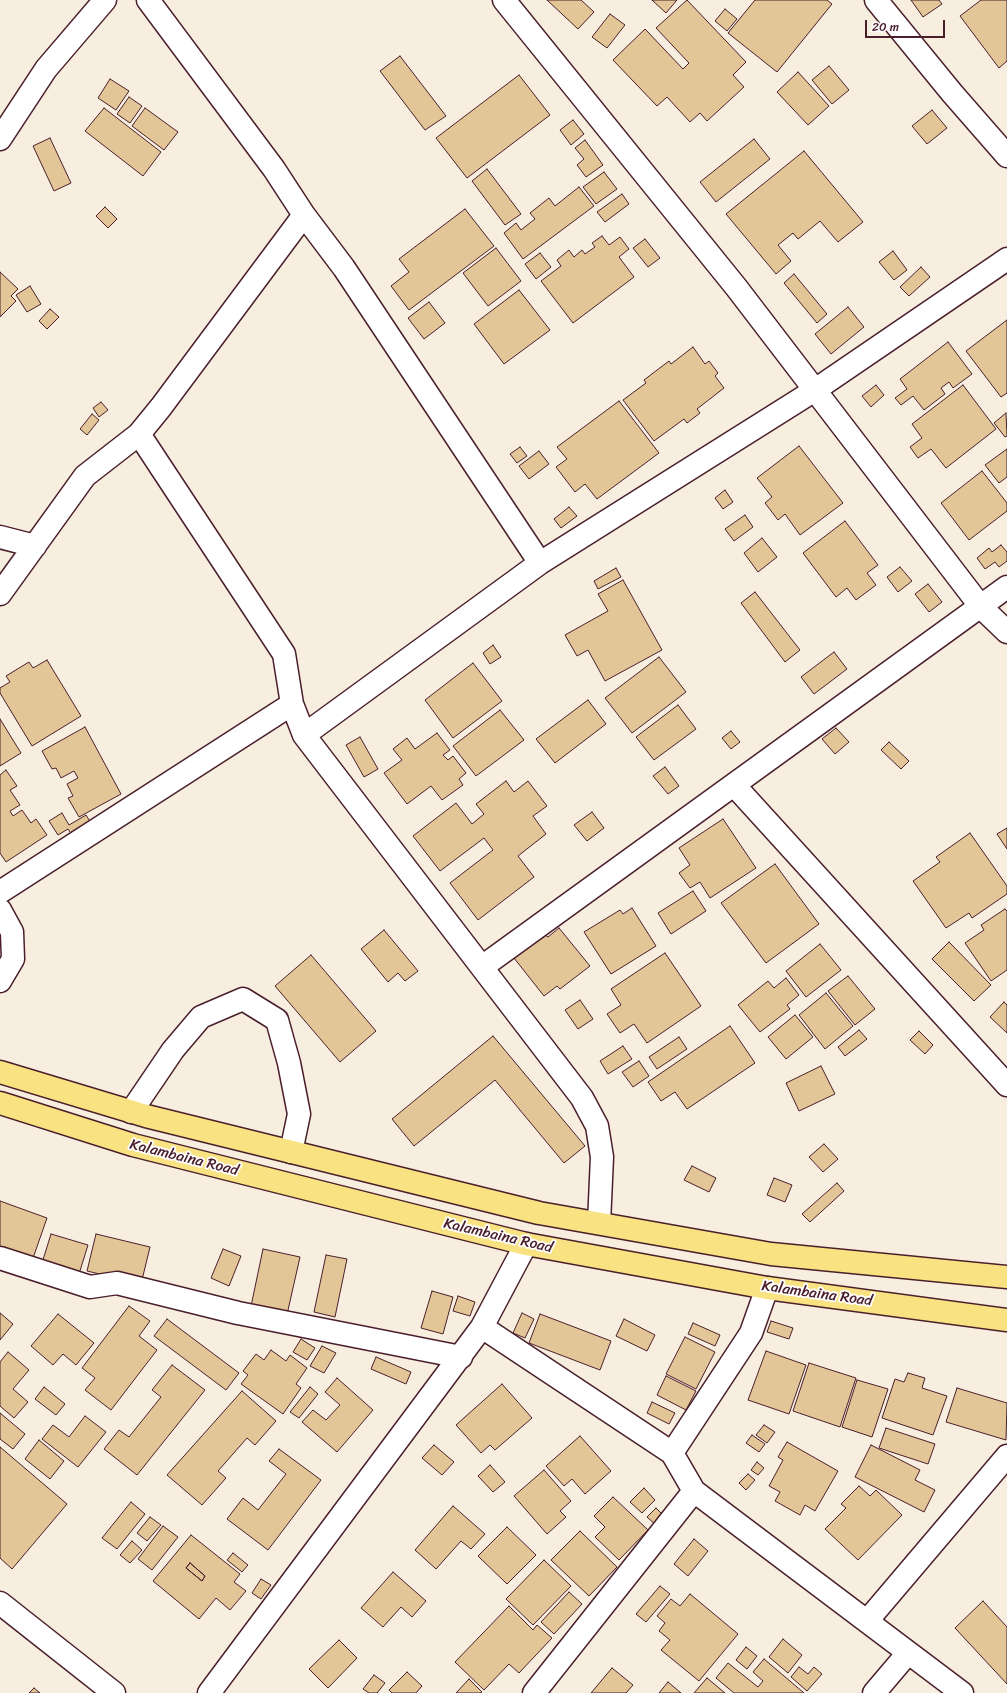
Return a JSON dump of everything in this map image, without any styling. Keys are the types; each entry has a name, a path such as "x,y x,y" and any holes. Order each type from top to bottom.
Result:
{"main road":[{"name":"Kalambaina Road","path":"0,1072 131,1112 539,1213 771,1254 1007,1277"},
{"name":"Kalambaina Road","path":"0,1103 133,1145 526,1244 767,1288 1007,1320"}],"street":[{"path":"0,139 46,69 105,0"},
{"path":"148,0 274,169 304,215 344,268 540,563"},
{"path":"504,0 682,219 981,607 1007,632"},
{"path":"876,0 952,93 1007,156"},
{"path":"0,594 85,476 139,434 161,407 304,215"},
{"path":"304,736 540,563 815,390 1007,259"},
{"path":"139,434 284,654 292,704 304,736 582,1098 597,1126 602,1157 599,1223"},
{"path":"0,537 35,546"},
{"path":"482,967 1007,587"},
{"path":"0,892 292,704"},
{"path":"734,785 1007,1085"},
{"path":"0,910 12,932 13,960 0,981"},
{"path":"131,1112 173,1050 201,1016 243,999 277,1020 289,1063 299,1114 291,1152"},
{"path":"210,1693 482,1327 526,1244"},
{"path":"0,1258 90,1287 117,1283 238,1313 460,1357"},
{"path":"672,1453 751,1332 767,1288"},
{"path":"482,1327 672,1453 694,1491 962,1693"},
{"path":"867,1621 1007,1456"},
{"path":"534,1693 694,1491"},
{"path":"0,1603 114,1693"},
{"path":"874,1693 908,1653"}],"building":[{"path":"547,0 581,0 594,12 578,29"},
{"path":"652,0 677,0 666,13"},
{"path":"687,0 746,62 733,75 744,87 707,121 700,113 690,122 667,97 657,106 613,60 645,29 683,69 689,63 656,28"},
{"path":"755,0 827,0 832,4 777,72 728,33"},
{"path":"911,0 939,0 942,4 923,17"},
{"path":"981,0 1007,0 1007,61 999,68 960,16"},
{"path":"725,9 737,19 727,31 715,21"},
{"path":"610,14 625,25 607,48 592,37"},
{"path":"400,56 446,116 425,130 380,71"},
{"path":"829,66 849,90 832,104 812,80"},
{"path":"798,72 829,106 808,125 777,92"},
{"path":"519,75 550,115 467,178 436,138"},
{"path":"110,79 129,91 116,110 98,98"},
{"path":"129,97 142,106 130,123 117,114"},
{"path":"104,108 161,152 143,176 85,131"},
{"path":"145,108 178,132 164,150 132,126"},
{"path":"932,110 947,128 927,144 912,126"},
{"path":"573,120 584,134 571,145 560,130"},
{"path":"50,138 71,183 54,191 33,146"},
{"path":"754,139 770,159 716,202 700,182"},
{"path":"585,140 603,165 586,177 577,165 584,159 575,148"},
{"path":"804,151 863,222 838,242 820,221 798,239 793,233 778,245 791,261 776,274 726,214"},
{"path":"487,169 521,214 505,225 472,181"},
{"path":"604,172 617,189 596,204 583,187"},
{"path":"579,187 594,206 523,259 504,233 516,223 521,230 535,219 530,213 549,198 555,206"},
{"path":"622,194 629,204 605,222 597,212"},
{"path":"105,207 117,219 108,228 96,216"},
{"path":"465,209 494,246 409,310 391,286 409,272 399,259"},
{"path":"602,236 609,245 620,237 629,249 619,257 634,277 573,323 541,281 561,266 557,260 569,250 574,257 582,250 585,254 595,247 592,243"},
{"path":"645,239 660,258 648,267 633,248"},
{"path":"496,248 521,281 488,306 463,273"},
{"path":"893,251 907,270 894,280 879,262"},
{"path":"540,253 551,267 536,279 525,264"},
{"path":"921,267 930,277 909,296 900,287"},
{"path":"0,272 18,289 11,296 16,301 0,317"},
{"path":"794,274 827,314 817,323 784,283"},
{"path":"30,286 41,304 27,312 16,295"},
{"path":"519,290 550,330 504,364 474,324"},
{"path":"429,302 445,323 424,339 408,318"},
{"path":"848,307 864,327 831,354 815,334"},
{"path":"50,309 59,317 47,329 39,321"},
{"path":"1007,320 1007,393 1001,397 966,351"},
{"path":"948,342 972,374 953,388 949,382 941,388 945,394 924,410 913,396 901,405 895,398 907,389 900,379"},
{"path":"693,347 705,364 709,361 718,373 715,376 724,388 697,409 700,413 687,423 684,419 654,441 623,400 646,383 644,380 669,361 671,364"},
{"path":"876,385 884,395 871,407 862,396"},
{"path":"963,385 996,429 946,468 931,449 918,458 910,447 922,438 912,424"},
{"path":"619,401 659,453 597,499 585,484 575,492 556,467 567,459 557,447"},
{"path":"101,402 108,410 99,417 93,408"},
{"path":"1006,413 1007,436 1005,437 994,423"},
{"path":"92,414 99,420 87,435 80,429"},
{"path":"799,446 843,503 800,535 785,514 778,520 765,503 772,497 757,478"},
{"path":"520,447 527,456 517,463 510,454"},
{"path":"1007,449 1007,477 999,483 985,465"},
{"path":"539,451 549,464 529,479 519,466"},
{"path":"982,471 1007,503 1007,511 969,540 941,503"},
{"path":"725,490 733,502 723,509 715,498"},
{"path":"569,507 577,516 561,528 554,519"},
{"path":"745,515 753,527 734,541 725,529"},
{"path":"845,521 878,565 867,573 876,585 856,600 847,588 836,597 803,553"},
{"path":"762,538 777,557 758,572 744,553"},
{"path":"1001,545 1007,552 1007,561 999,567 995,562 985,569 977,558 989,548 992,552"},
{"path":"900,567 912,581 898,592 887,577"},
{"path":"616,568 621,577 598,589 594,581"},
{"path":"623,580 662,650 605,681 588,650 577,656 565,635 608,611 598,594"},
{"path":"928,584 942,602 929,612 915,594"},
{"path":"755,592 800,650 785,662 741,603"},
{"path":"493,645 501,657 490,664 483,653"},
{"path":"834,652 847,669 814,694 801,677"},
{"path":"659,657 686,692 632,733 605,698"},
{"path":"47,660 81,716 32,746 0,693 0,688 10,682 6,676 29,662 33,668"},
{"path":"473,663 502,701 453,738 425,700"},
{"path":"588,700 606,724 555,763 536,739"},
{"path":"678,705 696,729 654,760 636,737"},
{"path":"500,710 524,740 476,776 453,746"},
{"path":"0,719 21,753 0,766"},
{"path":"85,727 121,794 79,817 68,798 73,796 67,784 78,778 74,771 61,778 56,768 52,769 42,751"},
{"path":"836,728 849,742 835,754 822,739"},
{"path":"731,731 740,742 731,749 722,738"},
{"path":"437,733 450,750 443,755 448,760 453,756 466,773 459,779 463,785 442,800 431,786 407,804 384,773 402,760 393,749 407,738 415,749"},
{"path":"360,737 378,769 364,777 346,745"},
{"path":"889,742 909,761 901,769 881,750"},
{"path":"665,767 679,786 668,794 653,776"},
{"path":"6,770 17,786 10,790 20,805 10,811 13,816 22,810 31,823 36,819 47,835 6,862 0,853 0,775"},
{"path":"506,781 514,792 528,781 547,806 533,816 546,834 518,856 534,877 478,920 450,883 493,850 484,838 440,871 413,836 456,803 472,824 484,814 476,804"},
{"path":"592,812 604,828 587,841 574,825"},
{"path":"62,813 69,825 86,815 91,823 72,835 68,829 58,835 49,821"},
{"path":"723,819 756,868 710,898 700,882 690,888 679,873 690,865 679,848"},
{"path":"1007,828 1007,849 997,834"},
{"path":"970,833 1007,886 1007,894 972,918 969,913 946,928 913,881 940,862 936,857"},
{"path":"775,864 819,924 766,963 721,903"},
{"path":"693,891 706,911 671,934 658,913"},
{"path":"632,908 656,946 611,974 584,932 620,910 623,914"},
{"path":"1005,909 1007,911 1007,970 991,981 965,943 984,930 981,925"},
{"path":"559,928 590,966 560,989 557,986 544,996 514,958 544,934 548,937"},
{"path":"384,930 418,971 405,981 398,973 388,982 361,949"},
{"path":"949,942 991,985 974,1001 932,959"},
{"path":"820,944 841,970 806,997 786,971"},
{"path":"665,953 701,1006 647,1043 634,1024 620,1033 607,1014 621,1005 611,989"},
{"path":"311,955 376,1031 340,1062 275,986"},
{"path":"848,976 875,1009 855,1025 828,991"},
{"path":"786,978 799,995 787,1005 790,1009 760,1032 738,1005 768,981 774,988"},
{"path":"826,993 853,1026 825,1049 799,1015"},
{"path":"580,1000 593,1019 578,1029 565,1010"},
{"path":"1004,1002 1007,1005 1007,1033 990,1017"},
{"path":"795,1015 813,1037 786,1059 768,1037"},
{"path":"730,1026 755,1063 687,1109 675,1092 661,1101 648,1082"},
{"path":"859,1030 867,1039 845,1056 838,1047"},
{"path":"919,1031 933,1045 925,1054 910,1040"},
{"path":"493,1036 585,1146 564,1163 495,1080 414,1146 392,1119"},
{"path":"679,1037 687,1049 657,1069 649,1057"},
{"path":"623,1046 632,1059 608,1074 600,1061"},
{"path":"639,1061 649,1076 633,1087 622,1072"},
{"path":"821,1066 835,1094 799,1111 786,1083"},
{"path":"824,1144 838,1159 823,1172 809,1157"},
{"path":"692,1166 716,1178 709,1192 684,1180"},
{"path":"774,1178 792,1185 785,1202 767,1195"},
{"path":"837,1183 844,1191 810,1222 802,1214"},
{"path":"0,1201 47,1218 32,1261 0,1250"},
{"path":"51,1234 88,1245 79,1274 42,1263"},
{"path":"96,1234 150,1247 141,1284 87,1271"},
{"path":"223,1249 241,1256 229,1286 211,1278"},
{"path":"263,1249 300,1257 286,1319 250,1311"},
{"path":"326,1255 347,1259 335,1317 314,1312"},
{"path":"432,1291 453,1297 443,1334 421,1328"},
{"path":"458,1296 475,1302 470,1316 453,1311"},
{"path":"129,1306 150,1321 139,1336 157,1350 111,1410 85,1390 95,1378 82,1368"},
{"path":"0,1313 13,1324 0,1340"},
{"path":"522,1313 534,1319 525,1338 513,1333"},
{"path":"58,1314 94,1343 76,1365 63,1354 53,1365 31,1346"},
{"path":"540,1314 611,1341 600,1370 529,1343"},
{"path":"167,1319 239,1373 226,1390 154,1336"},
{"path":"624,1319 655,1335 647,1351 616,1336"},
{"path":"771,1321 793,1328 789,1339 767,1332"},
{"path":"693,1323 720,1335 715,1346 688,1334"},
{"path":"685,1337 715,1352 696,1389 666,1374"},
{"path":"301,1339 315,1348 307,1360 293,1352"},
{"path":"322,1346 336,1353 324,1373 310,1366"},
{"path":"271,1350 286,1361 290,1355 307,1368 296,1384 301,1388 283,1414 241,1384 248,1375 243,1371 256,1354 264,1360"},
{"path":"766,1351 806,1365 789,1414 748,1400"},
{"path":"8,1352 29,1370 13,1389 28,1402 14,1418 0,1406 0,1362"},
{"path":"376,1357 411,1372 406,1384 371,1369"},
{"path":"809,1363 856,1378 840,1427 793,1411"},
{"path":"172,1365 205,1390 137,1475 104,1449 119,1430 129,1437 161,1397 152,1390"},
{"path":"908,1373 925,1378 922,1388 947,1396 933,1435 882,1418 895,1379 904,1382"},
{"path":"666,1376 696,1391 686,1410 657,1395"},
{"path":"337,1378 373,1410 337,1452 302,1422 313,1410 326,1420 340,1405 325,1392"},
{"path":"857,1380 888,1389 872,1437 842,1427"},
{"path":"502,1384 532,1418 495,1450 490,1445 481,1453 456,1425"},
{"path":"44,1387 65,1404 56,1415 35,1399"},
{"path":"310,1387 318,1394 299,1418 290,1412"},
{"path":"957,1388 1007,1403 1006,1440 946,1422"},
{"path":"242,1391 276,1421 255,1445 247,1438 218,1471 226,1478 202,1505 167,1475"},
{"path":"652,1402 675,1413 669,1424 647,1413"},
{"path":"0,1413 25,1434 13,1449 0,1439"},
{"path":"85,1416 106,1432 78,1467 42,1439 53,1425 69,1437"},
{"path":"764,1425 775,1432 767,1443 756,1435"},
{"path":"886,1428 935,1444 928,1464 879,1448"},
{"path":"752,1435 765,1444 759,1452 746,1443"},
{"path":"580,1436 611,1471 585,1494 572,1479 564,1486 546,1466"},
{"path":"39,1440 64,1461 50,1479 25,1459"},
{"path":"787,1442 838,1471 815,1511 805,1505 800,1515 775,1501 780,1492 769,1486 783,1460 778,1457"},
{"path":"434,1445 454,1462 442,1475 422,1458"},
{"path":"871,1445 920,1470 915,1480 935,1490 924,1512 855,1477"},
{"path":"0,1447 67,1504 12,1569 0,1558"},
{"path":"279,1449 321,1480 268,1550 227,1519 243,1498 258,1510 286,1474 269,1461"},
{"path":"757,1462 764,1468 758,1475 751,1470"},
{"path":"490,1465 505,1482 493,1492 478,1476"},
{"path":"544,1470 571,1501 560,1511 566,1517 547,1534 514,1496"},
{"path":"748,1474 755,1480 746,1490 739,1483"},
{"path":"859,1486 870,1496 876,1490 902,1515 858,1560 825,1529 846,1508 841,1504"},
{"path":"644,1488 655,1500 642,1513 630,1502"},
{"path":"613,1497 648,1530 619,1560 595,1537 605,1527 594,1516"},
{"path":"131,1502 145,1514 117,1549 102,1538"},
{"path":"453,1506 485,1534 471,1549 461,1541 436,1569 415,1550"},
{"path":"656,1508 666,1518 657,1526 647,1517"},
{"path":"150,1517 161,1525 147,1541 137,1533"},
{"path":"163,1526 178,1537 152,1570 138,1559"},
{"path":"507,1527 536,1555 507,1584 478,1556"},
{"path":"580,1531 617,1567 589,1596 551,1560"},
{"path":"191,1535 240,1574 234,1582 246,1591 230,1610 216,1598 199,1619 153,1581","holes":["190,1563 205,1576 202,1581 186,1568"]},
{"path":"694,1539 708,1551 688,1576 674,1564"},
{"path":"132,1541 142,1550 130,1563 120,1555"},
{"path":"233,1553 248,1565 242,1572 227,1560"},
{"path":"544,1560 571,1586 533,1625 506,1599"},
{"path":"190,1563 205,1576 202,1581 186,1568"},
{"path":"393,1572 426,1601 412,1617 401,1607 383,1627 361,1608"},
{"path":"261,1579 271,1585 261,1599 252,1593"},
{"path":"660,1586 670,1594 646,1622 636,1614"},
{"path":"569,1592 582,1604 554,1634 541,1622"},
{"path":"690,1594 738,1634 699,1681 661,1650 670,1640 659,1631 665,1623 657,1616 671,1599 680,1606"},
{"path":"983,1601 1007,1627 1007,1684 955,1628"},
{"path":"509,1606 533,1630 537,1625 552,1638 519,1673 509,1664 484,1690 455,1662"},
{"path":"783,1639 802,1655 788,1673 769,1657"},
{"path":"339,1640 357,1658 328,1688 309,1669"},
{"path":"746,1647 757,1656 747,1669 736,1660"},
{"path":"764,1659 804,1693 734,1693 716,1678 728,1663 758,1687 763,1681 753,1672"},
{"path":"799,1667 808,1674 814,1667 822,1674 807,1691 791,1677"},
{"path":"612,1668 633,1685 626,1693 591,1693"},
{"path":"407,1672 422,1686 416,1693 392,1693 389,1690"},
{"path":"374,1675 385,1683 377,1693 369,1693 363,1689"},
{"path":"707,1678 725,1693 694,1693"},
{"path":"469,1679 482,1692 456,1693"},
{"path":"668,1682 681,1693 659,1693"},
{"path":"34,1688 40,1693 29,1693"}]}
